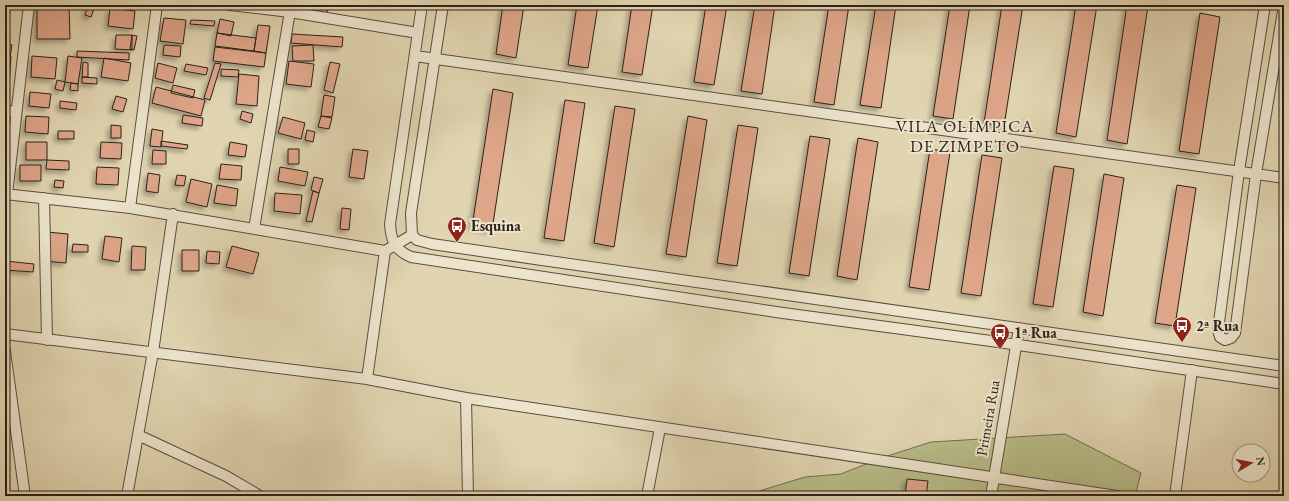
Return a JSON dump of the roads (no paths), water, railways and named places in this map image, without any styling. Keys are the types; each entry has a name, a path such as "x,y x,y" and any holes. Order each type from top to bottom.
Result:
{"street":[{"path":"28,5 6,194 173,214 254,229 385,250 412,235"},
{"path":"130,208 157,5"},
{"path":"230,5 290,9 418,33"},
{"path":"422,5 391,212 390,235 394,246 401,252 423,260 783,314 1016,345 1284,384"},
{"path":"443,5 411,213 412,235 417,240 432,244 1284,366"},
{"path":"1266,5 1239,171 1218,330 1220,337 1226,340 1231,338 1235,333 1256,174 1284,5"},
{"path":"254,229 290,9"},
{"path":"415,56 1284,178"},
{"path":"5,111 16,112"},
{"path":"44,198 47,340"},
{"path":"127,496 153,352 173,214"},
{"path":"367,379 385,250"},
{"name":"Primeira Rua","path":"991,496 1019,328"},
{"path":"5,334 367,379 466,398 1117,496"},
{"path":"5,351 25,496"},
{"path":"1175,496 1192,370"},
{"path":"466,398 468,496"},
{"path":"647,496 660,428"},
{"path":"138,435 248,492 260,496"}],"place":[{"name":"Esquina","path":"457,243"},
{"name":"2ª Rua","path":"1182,343"},
{"name":"1ª Rua","path":"1000,350"}],"district":[{"name":"VILA OLÍMPICA DE ZIMPETO","path":"965,136"}]}
